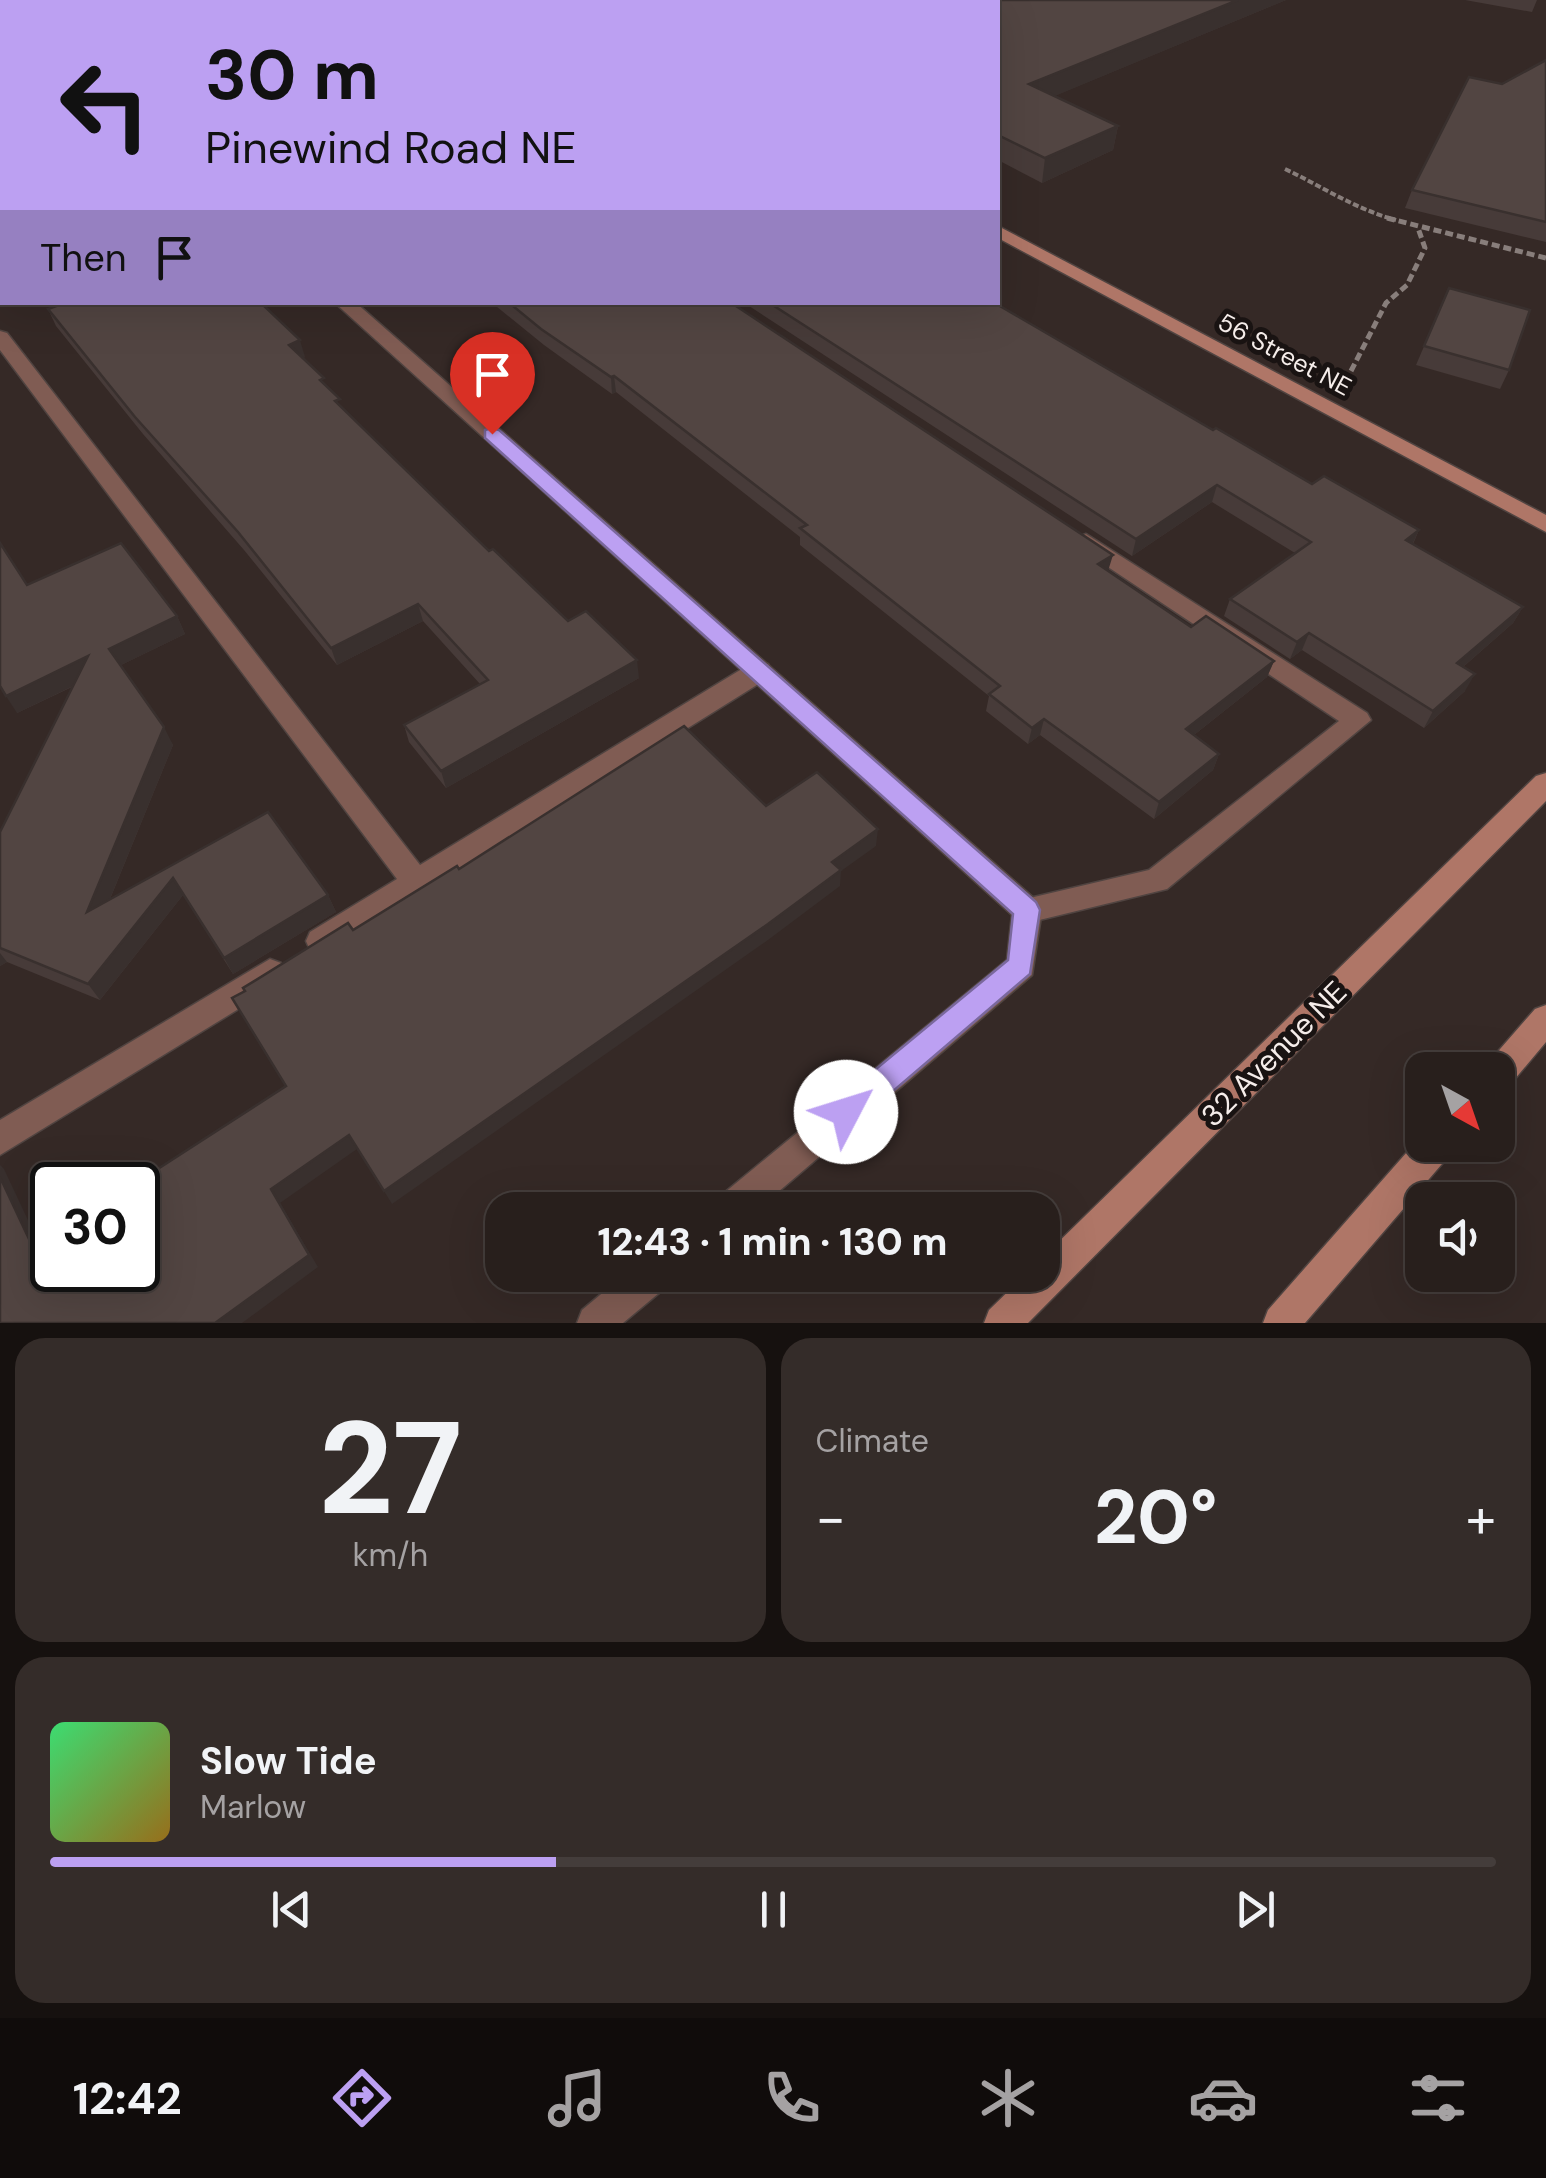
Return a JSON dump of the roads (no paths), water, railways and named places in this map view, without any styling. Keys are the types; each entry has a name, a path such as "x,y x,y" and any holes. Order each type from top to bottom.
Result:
{"main road":[{"name":"56 Street NE","path":"1000,232 1542,522"},
{"name":"32 Avenue NE","path":"1002,1323 1546,784"},
{"path":"1515,1055 1546,1019"},
{"path":"1281,1323 1421,1162"}],"street":[{"path":"346,305 1027,910"},
{"path":"0,338 416,882"},
{"path":"1027,910 1157,880 1358,720 1064,527"},
{"path":"0,1140 759,670"},
{"path":"751,1192 1021,966 1027,910"},
{"path":"595,1323 632,1292"}]}
